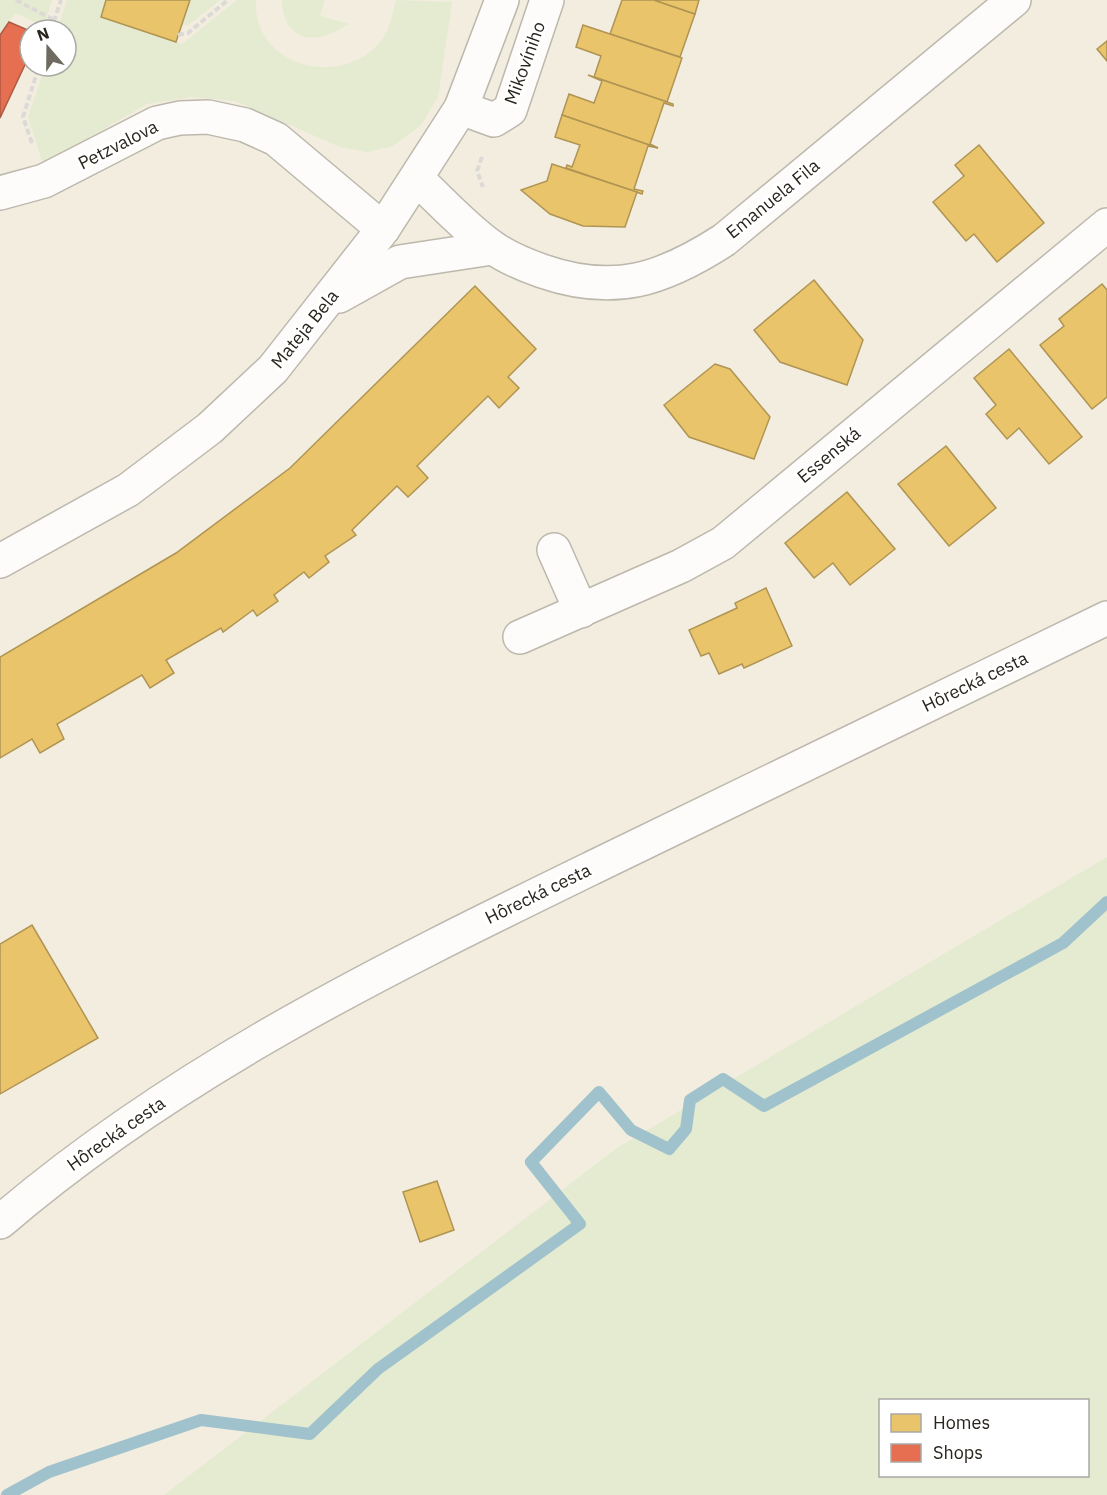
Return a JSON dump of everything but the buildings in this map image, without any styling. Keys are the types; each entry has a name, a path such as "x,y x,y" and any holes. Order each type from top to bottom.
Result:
{"street":[{"name":"Mateja Bela","path":"0,561 128,490 210,428 273,369 383,229 417,179 461,108 502,0"},
{"name":"Mikovíniho","path":"461,108 494,120 510,110 547,0"},
{"name":"Emanuela Fila","path":"417,179 492,248 528,266 564,278 607,285 650,277 688,263 724,240 1014,0"},
{"name":"Petzvalova","path":"0,192 44,181 157,123 180,118 208,117 245,125 276,138 383,229"},
{"name":"Essenská","path":"520,637 681,566 723,543 1107,225"},
{"path":"327,302 400,262 492,248"},
{"path":"554,550 580,611"},
{"name":"Hôrecká cesta","path":"0,1222 127,1123 244,1048 390,967 1107,618"}],"path":[{"path":"16,0 50,18"},
{"path":"55,18 61,0"},
{"path":"178,35 188,33 228,0"},
{"path":"35,78 23,117 44,181"},
{"path":"485,191 477,171 494,120"}],"green space":[{"path":"0,0 52,0 46,18 26,18 15,13 0,35"},
{"path":"67,0 106,0 101,17 182,44 237,0 256,0 259,24 270,43 286,57 306,65 328,67 350,63 369,52 385,35 396,0 452,2 438,97 421,125 393,146 367,152 340,147 235,101 192,97 147,104 43,164 28,117 41,78 78,78 78,18 61,18"},
{"path":"190,0 220,0 187,26 182,24"},
{"path":"282,0 325,0 320,16 349,24 326,35 306,37 293,30 288,24 282,8"},
{"path":"1107,857 1107,1495 164,1495 617,1148"}],"waterway":[{"path":"7,1495 49,1472 201,1420 310,1434 378,1369 580,1224 531,1162 599,1092 631,1130 669,1149 686,1129 690,1100 723,1079 764,1106 1063,943 1107,902"}]}
